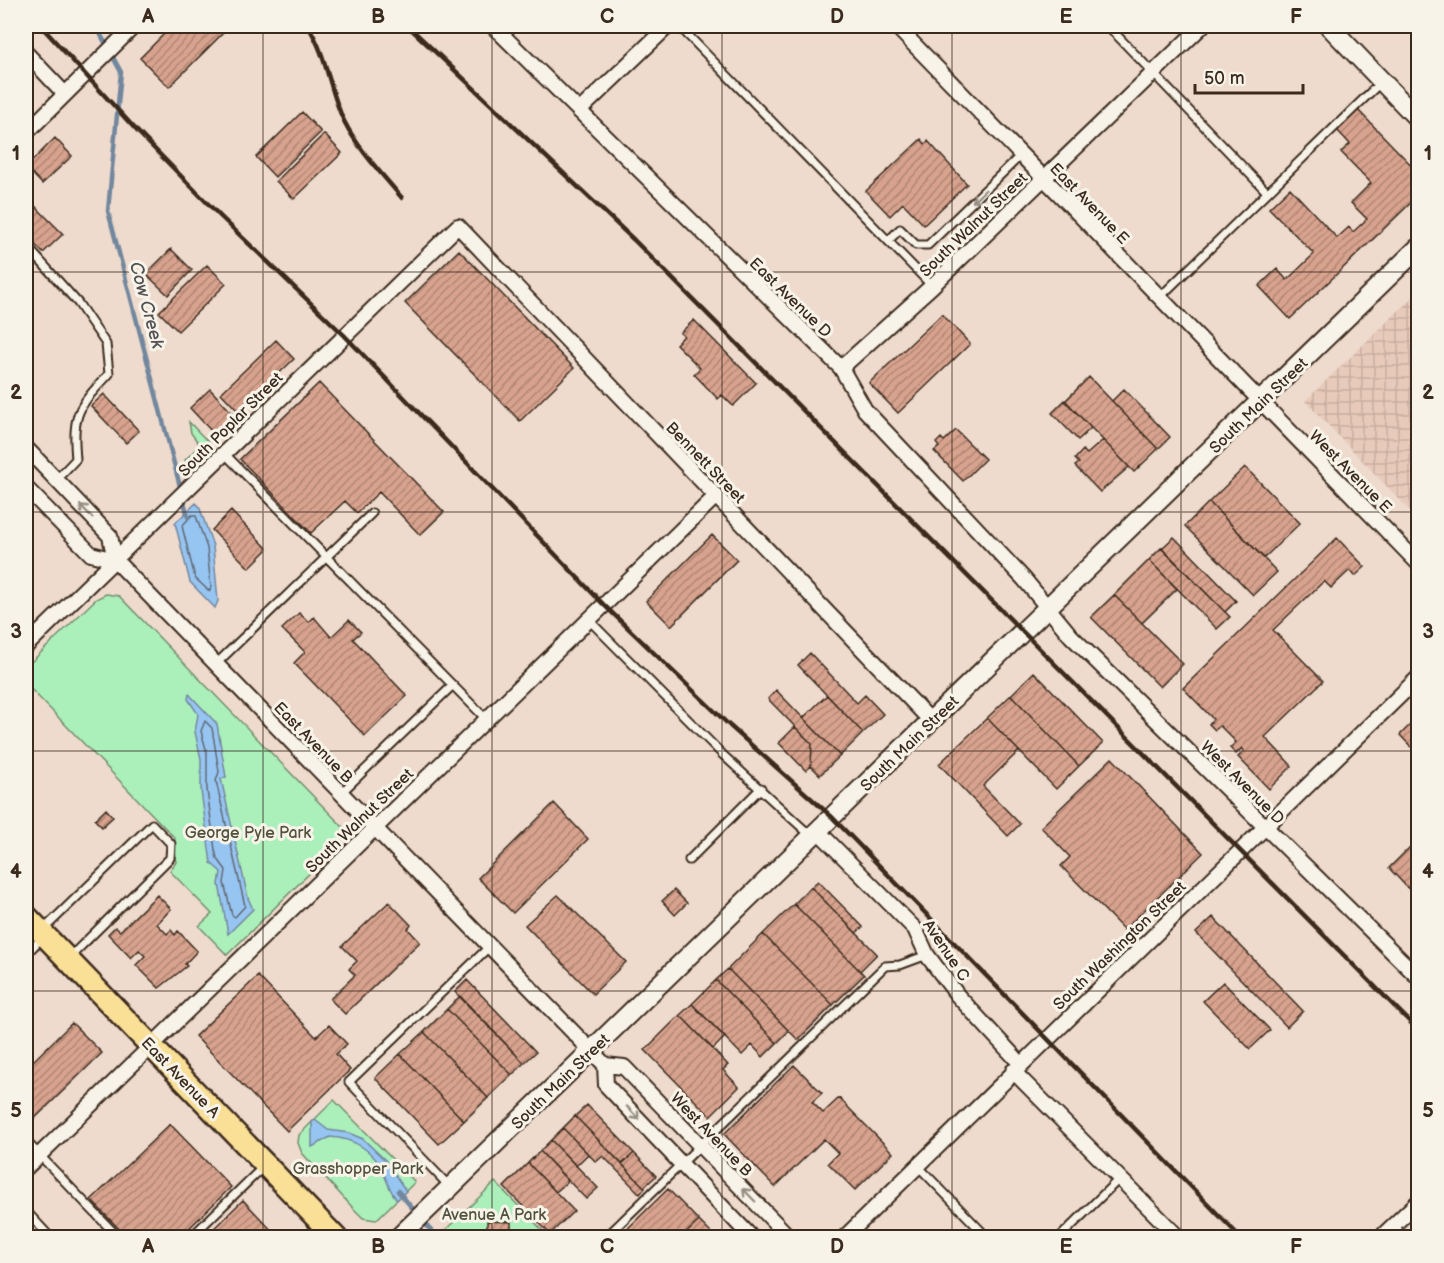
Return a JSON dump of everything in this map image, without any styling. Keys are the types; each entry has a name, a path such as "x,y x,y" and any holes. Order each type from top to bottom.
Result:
{"main road":[{"name":"East Avenue A","path":"26,916 336,1238"}],"street":[{"path":"26,133 134,26"},
{"name":"East Avenue D","path":"493,26 841,368 864,410 1048,608"},
{"path":"579,111 668,26"},
{"name":"East Avenue E","path":"896,26 1260,403"},
{"name":"South Walnut Street","path":"841,368 932,286 1202,26"},
{"path":"1329,26 1419,118"},
{"path":"26,53 64,93"},
{"name":"South Poplar Street","path":"26,646 458,226"},
{"name":"Bennett Street","path":"458,226 931,721"},
{"name":"South Main Street","path":"401,1235 1419,248"},
{"name":"West Avenue E","path":"1260,403 1419,563"},
{"name":"East Avenue B","path":"26,448 110,536 115,560"},
{"name":"East Avenue B","path":"26,488 91,554 115,560 591,1051"},
{"name":"South Walnut Street","path":"26,1168 716,496"},
{"name":"West Avenue D","path":"1048,608 1071,636 1419,977"},
{"name":"South Washington Street","path":"844,1238 1264,826 1419,678"},
{"name":"Avenue C","path":"815,834 915,929 927,955 1017,1068 1119,1179 1179,1238"},
{"name":"West Avenue B","path":"591,1051 605,1065 624,1067 790,1238"},
{"name":"West Avenue B","path":"605,1065 606,1085 752,1238"},
{"path":"1380,1238 1419,1202"}],"lane":[{"path":"679,26 932,286"},
{"path":"1108,26 1267,192"},
{"path":"1159,298 1382,81"},
{"path":"888,241 900,229 915,245 928,244 1021,155"},
{"path":"26,245 78,303 106,344 109,374 80,405 73,438 76,459 56,480"},
{"path":"224,453 487,720"},
{"path":"216,664 372,513"},
{"path":"589,620 723,755 815,834"},
{"path":"341,793 453,685"},
{"path":"689,860 761,788"},
{"path":"26,954 152,824 171,844 170,858 67,959"},
{"path":"450,1187 349,1082 490,946"},
{"path":"605,1238 885,966 900,965 927,955"},
{"path":"26,1141 119,1238"},
{"path":"917,1164 988,1238"},
{"path":"190,1238 265,1165"},
{"path":"1059,1238 1119,1179"},
{"path":"26,1211 51,1238"},
{"path":"1394,1225 1406,1238"}],"shaded area":[{"path":"1418,292 1418,519 1305,401"}],"green space":[{"path":"189,422 210,444 187,468 185,460 200,445 191,433"},
{"name":"George Pyle Park","path":"106,594 119,596 344,828 344,838 338,845 227,955 199,926 212,914 170,871 176,862 175,838 26,684 26,667 96,599"},
{"name":"Grasshopper Park","path":"334,1100 415,1182 376,1220 363,1218 302,1153 298,1143 299,1135"},
{"name":"Avenue A Park","path":"495,1182 549,1237 437,1238"}],"water":[{"path":"196,503 213,546 218,601 215,608 190,582 175,523"},
{"path":"189,694 217,724 226,777 221,779 248,898 253,909 228,934 219,884 221,872 211,863 201,791 201,759 195,732 198,714 188,699"},
{"path":"315,1120 328,1130 349,1133 363,1139 385,1160 406,1191 397,1200 375,1159 363,1147 355,1143 330,1137 312,1147 312,1122"}],"building":[{"path":"172,26 223,26 227,29 169,87 140,58"},
{"path":"1358,110 1418,172 1418,196 1290,319 1259,286 1277,269 1287,280 1314,254 1269,208 1290,188 1337,238 1349,227 1353,232 1367,219 1351,203 1371,183 1341,152 1350,144 1337,130"},
{"path":"302,112 321,132 275,177 256,157"},
{"path":"324,134 342,153 294,199 276,181"},
{"path":"55,138 72,156 42,184 26,167"},
{"path":"921,139 925,144 928,141 967,184 924,225 903,203 890,216 866,191"},
{"path":"26,197 63,234 43,253 26,235"},
{"path":"171,249 192,270 168,295 146,274"},
{"path":"459,250 574,368 520,421 405,303"},
{"path":"207,265 226,284 178,331 159,312"},
{"path":"942,314 970,344 898,413 869,383"},
{"path":"694,320 756,383 733,406 722,395 718,399 694,374 700,368 676,344 684,336 680,333"},
{"path":"276,340 294,359 239,412 221,393"},
{"path":"1089,377 1158,449 1134,472 1065,401"},
{"path":"319,383 444,512 420,535 379,492 357,513 345,501 311,533 240,459"},
{"path":"210,389 234,415 214,434 190,408"},
{"path":"1124,389 1170,437 1158,449 1112,401"},
{"path":"104,394 139,431 126,443 91,406"},
{"path":"1065,400 1091,428 1078,440 1052,413"},
{"path":"956,430 985,459 963,481 934,451 939,447 936,443 941,438 944,441"},
{"path":"1103,440 1129,467 1100,492 1075,466 1079,463 1075,459 1083,450 1087,454"},
{"path":"1245,467 1300,523 1264,558 1209,502"},
{"path":"1209,502 1277,572 1253,595 1185,526"},
{"path":"231,511 267,550 249,568 212,530"},
{"path":"712,535 737,560 671,626 646,601"},
{"path":"1174,537 1236,601 1225,612 1162,548"},
{"path":"1337,538 1365,567 1355,576 1350,570 1331,588 1324,581 1273,630 1323,681 1265,737 1292,766 1269,789 1238,757 1244,751 1242,748 1236,754 1230,748 1236,742 1220,726 1215,730 1209,724 1213,719 1183,688"},
{"path":"1161,548 1230,617 1217,629 1149,560"},
{"path":"1149,560 1177,589 1142,623 1114,595"},
{"path":"1114,595 1183,664 1160,687 1091,617"},
{"path":"299,613 309,622 314,617 331,637 349,620 361,632 353,639 407,696 365,736 294,663 305,652 282,629"},
{"path":"810,653 857,703 865,695 883,714 863,733 798,665"},
{"path":"1034,672 1103,743 1079,766 1011,695"},
{"path":"776,690 840,756 820,775 811,766 812,744 768,699"},
{"path":"827,695 863,733 840,756 803,718"},
{"path":"1011,695 1079,766 1056,789 987,718"},
{"path":"1418,717 1418,754 1400,735"},
{"path":"987,718 1019,751 983,786 1020,824 1008,836 939,764"},
{"path":"795,727 812,744 811,766 806,771 779,743"},
{"path":"1112,758 1203,853 1124,930 1061,866 1070,857 1041,827"},
{"path":"554,803 588,839 513,913 478,878"},
{"path":"106,809 113,817 102,827 95,820"},
{"path":"1418,839 1418,899 1389,868"},
{"path":"818,881 863,927 856,933 811,887"},
{"path":"811,887 877,954 860,971 794,904"},
{"path":"674,890 687,903 675,915 662,901"},
{"path":"157,895 171,909 157,924 167,934 171,930 175,935 178,931 197,951 185,964 187,966 159,988 136,965 145,956 139,950 131,958 108,934 115,927 120,931"},
{"path":"558,895 626,962 593,994 525,925"},
{"path":"389,902 411,925 408,929 420,942 345,1014 330,999 355,975 349,969 357,961 342,946"},
{"path":"794,904 864,975 833,1005 763,934"},
{"path":"1213,917 1303,1011 1287,1027 1196,933"},
{"path":"763,934 833,1005 798,1040 728,969"},
{"path":"728,969 789,1031 777,1043 716,980"},
{"path":"258,976 316,1037 329,1025 347,1044 336,1054 350,1070 287,1131 195,1036"},
{"path":"467,980 536,1052 524,1063 455,992"},
{"path":"716,980 777,1043 763,1057 752,1045 742,1055 692,1004"},
{"path":"1223,982 1270,1030 1250,1049 1203,1001"},
{"path":"460,996 524,1063 512,1075 447,1009"},
{"path":"692,1004 725,1037 713,1049 680,1015"},
{"path":"447,1009 512,1075 488,1098 424,1032"},
{"path":"680,1015 728,1065 723,1070 739,1087 710,1116 645,1050"},
{"path":"72,1023 102,1053 26,1127 26,1068"},
{"path":"424,1032 488,1098 464,1121 400,1054"},
{"path":"400,1054 464,1121 439,1144 375,1078"},
{"path":"794,1065 822,1093 812,1102 823,1113 839,1098 893,1153 855,1190 828,1163 838,1153 824,1139 775,1187 724,1134"},
{"path":"587,1105 634,1153 622,1164 575,1116"},
{"path":"575,1116 645,1188 640,1194 603,1156 596,1162 563,1128"},
{"path":"170,1124 231,1187 179,1238 128,1238 91,1200"},
{"path":"563,1128 588,1154 576,1166 551,1140"},
{"path":"551,1140 598,1188 586,1199 540,1151"},
{"path":"540,1151 568,1181 556,1192 528,1163"},
{"path":"634,1153 656,1176 644,1187 622,1164"},
{"path":"528,1163 574,1211 550,1234 504,1187"},
{"path":"668,1189 699,1221 681,1238 618,1238"},
{"path":"243,1200 279,1238 210,1238 207,1235"},
{"path":"487,1221 511,1222 511,1238 487,1238"},
{"path":"699,1221 714,1236 681,1238"}],"waterway":[{"name":"Cow Creek","path":"96,26 121,72 108,211 188,517"},
{"name":"Cow Creek","path":"398,1191 418,1215"},
{"name":"Cow Creek","path":"423,1221 437,1238"}],"railway":[{"path":"41,26 138,132 220,216 344,335 604,605 730,726 832,817 1241,1238"},
{"path":"308,26 320,49 344,121 363,151 402,198"},
{"path":"408,26 634,240 1418,1030"}]}
